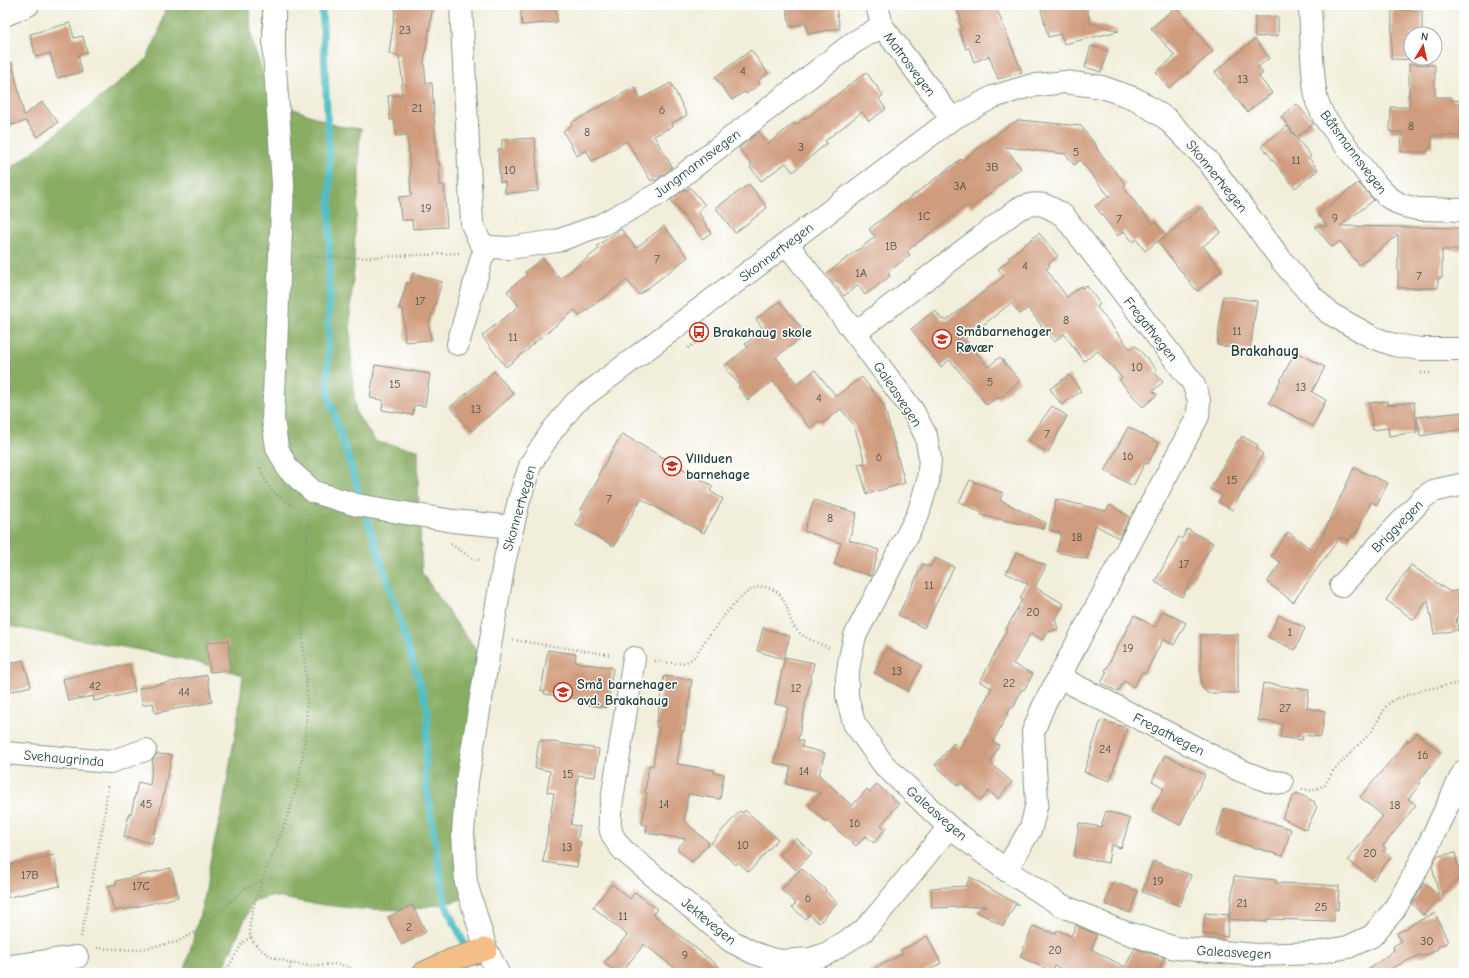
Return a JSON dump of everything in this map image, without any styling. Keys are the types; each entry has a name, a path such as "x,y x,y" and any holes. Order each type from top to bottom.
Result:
{"highway":[{"path":"424,973 452,960 486,950"}],"street":[{"path":"5,15 28,5"},
{"path":"274,5 274,53 283,184 273,419 277,448 288,469 314,492 357,505 453,521 512,527"},
{"path":"458,344 486,252 472,224 461,5"},
{"name":"Båtsmannsvegen","path":"1310,5 1314,83 1318,102 1324,117 1372,180 1388,197 1401,205 1417,209 1464,210"},
{"name":"Jungmannsvegen","path":"486,252 556,242 601,225 660,193 854,43 880,15"},
{"name":"Matrosvegen","path":"880,15 952,119"},
{"name":"Skonnertvegen","path":"498,973 486,950 466,883 463,833 467,781 504,563 512,527 531,463 552,431 575,403 952,119 993,97 1029,86 1065,82 1102,87 1136,99 1167,119 1208,161 1282,261 1311,295 1329,313 1372,337 1394,345 1421,349 1464,349"},
{"name":"Fregattvegen","path":"855,333 1018,209 1029,204 1040,203 1051,207 1064,216 1193,383 1199,400 1198,416 1043,707 1034,732 1038,803 1032,828 1006,870"},
{"name":"Galeasvegen","path":"787,244 913,411 926,436 930,458 928,481 918,514 855,636 846,678 847,696 854,723 884,765 950,827 1006,870 1059,904 1115,929 1175,948 1257,955 1315,953 1348,947 1372,936 1394,910 1413,877 1462,781"},
{"name":"Briggvegen","path":"1341,586 1423,498 1433,491 1464,484"},
{"name":"Jektevegen","path":"634,658 609,828 614,839 623,850 731,941 754,953 771,959 783,961 811,959 826,954 862,932 950,827"},
{"name":"Fregattvegen","path":"1059,677 1239,770 1268,781 1282,783"},
{"name":"Svehaugrinda","path":"5,753 110,762 145,750"},
{"path":"5,967 77,957"}],"path":[{"path":"280,256 355,258 486,252"},
{"path":"683,351 707,333"},
{"path":"1416,371 1423,374 1437,373"},
{"path":"258,461 264,479 276,495 299,509"},
{"path":"304,512 316,516"},
{"path":"309,514 302,627 307,696 303,755 289,814 252,913 250,926 251,937 257,946 268,955 291,963 312,966 341,965 350,967 357,973"},
{"path":"447,542 474,559 504,563"},
{"path":"512,647 513,640 680,664 690,661 693,658 719,623 741,597 753,588 764,586 779,594 797,631 804,636 850,658"},
{"path":"1282,783 1312,791 1326,786 1337,766 1372,731 1387,705 1402,697 1423,690 1464,682"},
{"path":"77,957 104,820 110,762"},
{"path":"77,957 97,948 136,950 177,942 201,929 246,888 263,881"},
{"path":"225,973 243,942 251,937"},
{"path":"288,973 291,963"}],"green space":[{"path":"166,5 250,5 251,38 266,82 294,109 338,126 361,129 359,148 359,188 350,310 351,360 356,413 376,442 418,450 422,573 454,620 489,666 472,764 469,897 452,902 408,910 361,909 315,904 270,896 253,901 221,973 184,973 202,906 223,805 238,717 243,675 152,652 5,625 5,173 52,137 146,60 158,35"}],"building":[{"path":"396,5 433,5 424,62 426,83 432,83 437,162 439,162 440,185 444,185 447,227 413,229 412,220 401,220 399,197 411,196 408,135 396,136 394,120 390,120 388,96 402,95 401,85 403,84 399,56 389,54"},
{"path":"520,5 556,5 557,22 522,25"},
{"path":"786,5 835,5 840,28 808,34 806,23 790,27"},
{"path":"955,5 995,5 1022,72 998,79 989,56 974,62 969,48 966,49 959,31 962,30 959,22 961,20"},
{"path":"1040,5 1086,5 1090,23 1119,31 1064,44 1061,34 1048,37"},
{"path":"1176,7 1213,52 1169,88 1156,72 1175,56 1151,28"},
{"path":"1392,10 1422,11 1422,26 1403,26 1403,59 1391,59"},
{"path":"1255,17 1278,17 1278,36 1255,37"},
{"path":"70,23 74,38 83,36 87,52 78,55 82,72 57,78 50,53 36,57 30,34"},
{"path":"1255,39 1269,58 1258,67 1263,73 1259,77 1272,93 1247,112 1215,72"},
{"path":"1091,46 1108,51 1101,72 1085,67"},
{"path":"751,50 768,73 758,81 760,84 746,94 744,92 732,100 715,77"},
{"path":"12,62 24,115 42,102 58,122 38,137 26,121 5,127 5,63"},
{"path":"1409,66 1435,66 1435,97 1451,97 1451,100 1464,101 1464,136 1432,135 1432,147 1428,147 1428,152 1401,152 1402,132 1390,132 1391,107 1409,107"},
{"path":"866,72 883,95 879,99 886,109 869,121 862,112 825,141 827,143 793,172 786,163 761,181 750,167 752,165 739,148 759,132 768,144 794,123 796,125 805,117 807,118"},
{"path":"671,83 687,115 672,123 673,126 654,136 672,167 656,181 654,179 651,181 627,141 592,161 586,150 577,156 563,131 572,125 571,123 635,87 640,99"},
{"path":"1297,104 1313,124 1297,137 1281,117"},
{"path":"1019,120 1081,126 1097,147 1096,148 1126,185 1123,187 1152,224 1155,222 1166,235 1145,251 1136,239 1133,242 1124,231 1118,236 1095,206 1109,196 1080,160 1074,165 1066,154 1005,147 1021,168 971,208 968,204 907,251 910,255 888,272 890,276 865,295 858,285 844,296 827,273 875,237 869,229 961,159 962,161 1009,125"},
{"path":"1287,126 1311,156 1309,158 1318,170 1295,188 1262,146"},
{"path":"535,138 538,191 505,193 505,182 500,182 498,149 502,149 502,140"},
{"path":"1358,183 1374,200 1340,226 1464,228 1464,250 1442,250 1442,278 1438,278 1438,288 1398,288 1398,235 1359,265 1340,241 1332,247 1315,226 1327,226 1318,214"},
{"path":"749,184 767,208 735,233 716,208"},
{"path":"690,187 705,205 698,211 711,233 702,239 671,200"},
{"path":"1202,207 1221,232 1203,246 1222,271 1197,291 1158,242"},
{"path":"664,226 688,257 639,295 627,280 579,316 575,310 506,367 482,336 519,306 507,291 527,275 525,272 543,258 560,279 599,249 597,246 621,229 636,248"},
{"path":"1039,233 1058,256 1048,264 1050,266 1046,269 1067,297 1081,286 1082,288 1086,285 1100,304 1097,307 1130,349 1136,346 1157,370 1154,372 1163,382 1153,391 1157,395 1143,407 1119,380 1122,378 1098,351 1084,361 1064,334 1054,342 1028,308 1020,314 1011,303 965,339 988,367 1000,357 1020,381 999,399 997,397 987,405 950,360 941,367 911,329 935,310 942,320 944,318 946,321 1004,276 998,269 1009,260 1008,258"},
{"path":"413,273 442,282 429,324 431,340 405,342 403,309 399,308 407,282 410,283"},
{"path":"1223,296 1257,301 1250,350 1217,345"},
{"path":"780,301 806,334 776,357 797,384 815,370 836,396 862,377 884,406 905,483 867,494 858,464 865,463 854,425 841,409 821,424 818,421 810,428 773,381 748,400 738,387 740,386 724,366 748,347 745,344 764,330 756,319"},
{"path":"1295,352 1325,367 1312,392 1326,400 1313,426 1269,403"},
{"path":"375,365 430,374 425,406 414,405 413,415 382,410 383,400 370,398"},
{"path":"494,371 514,394 471,431 450,407"},
{"path":"1069,375 1081,391 1062,405 1050,389"},
{"path":"1387,401 1387,405 1414,402 1417,432 1389,436 1388,428 1373,430 1369,403"},
{"path":"1052,406 1067,416 1048,453 1028,440"},
{"path":"1464,412 1464,429 1420,436 1417,417"},
{"path":"1128,427 1159,443 1148,464 1145,463 1133,486 1105,471"},
{"path":"622,434 713,486 710,491 723,499 704,533 641,499 614,546 576,525 583,513 580,511 600,476 598,475"},
{"path":"1242,436 1258,445 1256,449 1263,454 1232,510 1218,502 1222,495 1210,489 1238,440 1239,441"},
{"path":"1354,468 1388,483 1377,505 1371,502 1356,534 1353,533 1349,541 1340,537 1293,602 1267,582 1281,563 1271,556 1288,532 1315,552"},
{"path":"970,480 1003,493 1000,500 1046,523 1044,529 981,515 982,512 959,502"},
{"path":"1056,499 1106,511 1110,505 1130,517 1119,538 1095,525 1087,559 1057,552 1061,533 1049,530"},
{"path":"814,500 857,513 849,540 879,550 871,576 834,564 841,543 804,531"},
{"path":"1187,529 1213,543 1182,597 1155,582 1179,537 1182,539"},
{"path":"1017,552 1046,566 1035,587 1064,604 1055,619 1058,629 1048,632 1043,640 1031,633 1013,664 1033,674 1024,690 1022,689 1013,708 1011,707 993,742 999,745 990,763 1012,782 998,799 989,791 981,800 961,783 959,786 935,765 954,743 960,749 992,688 980,682 1022,600 1020,598 1028,584 1006,573"},
{"path":"935,558 954,567 924,628 898,615 923,564 930,567"},
{"path":"1411,565 1450,592 1464,589 1464,616 1456,617 1458,630 1434,634 1428,600 1414,620 1386,600"},
{"path":"1163,611 1186,623 1174,645 1163,639 1145,674 1142,672 1134,687 1124,681 1118,692 1101,683 1107,672 1105,671 1134,615 1155,627"},
{"path":"1279,615 1305,628 1295,650 1268,637"},
{"path":"763,628 790,636 783,659 757,651"},
{"path":"1238,634 1238,693 1207,693 1201,686 1201,635"},
{"path":"228,640 231,670 210,672 206,643"},
{"path":"887,648 922,665 908,691 874,673"},
{"path":"548,650 576,654 575,662 613,668 607,708 579,703 579,699 544,694 545,691 541,691"},
{"path":"785,657 814,663 798,740 803,741 802,747 825,753 819,775 852,806 867,789 870,792 877,784 899,804 881,825 885,829 874,843 866,836 856,846 809,806 821,793 786,784 791,767 774,763 788,707 775,704"},
{"path":"23,660 31,686 5,693 5,665"},
{"path":"129,664 135,692 94,701 93,696 68,701 63,679"},
{"path":"207,675 212,702 155,713 153,703 143,705 139,688"},
{"path":"664,676 692,680 684,732 682,731 677,764 714,770 714,773 724,774 720,799 688,794 684,821 709,843 692,862 677,849 686,839 646,833 647,825 642,824 647,793 645,793 649,765 653,766 659,727 656,727"},
{"path":"1263,683 1309,690 1307,708 1325,711 1321,737 1303,735 1302,740 1280,737 1282,724 1258,720"},
{"path":"1101,720 1127,728 1110,781 1084,772"},
{"path":"1417,733 1441,753 1419,781 1421,783 1408,799 1416,805 1383,846 1386,848 1383,851 1391,857 1373,880 1348,860 1383,816 1360,797 1408,740 1410,741"},
{"path":"539,740 599,749 595,777 578,775 571,825 580,826 577,841 581,842 577,867 543,862 554,793 547,792 550,771 535,768"},
{"path":"157,754 172,755 152,843 124,837 138,782 150,785 153,759"},
{"path":"1165,755 1205,775 1180,825 1152,811 1164,788 1152,781"},
{"path":"1297,793 1315,802 1314,804 1317,807 1306,830 1282,818 1294,795 1296,796"},
{"path":"1224,808 1291,829 1283,856 1216,836"},
{"path":"745,810 778,839 749,872 738,862 736,865 711,843 740,811 743,813"},
{"path":"1106,811 1130,819 1121,848 1111,845 1108,863 1074,857 1079,823 1101,827"},
{"path":"796,838 812,853 796,870 780,855"},
{"path":"1455,853 1460,876 1423,915 1412,904 1424,883 1439,896 1432,865 1437,856"},
{"path":"54,855 60,886 5,898 5,866"},
{"path":"1153,861 1191,875 1180,906 1142,892"},
{"path":"171,868 178,897 114,911 108,886 117,884 116,881"},
{"path":"801,868 826,890 825,891 837,903 819,923 809,914 805,919 792,907 796,903 781,890"},
{"path":"1234,876 1276,880 1275,883 1339,886 1338,910 1334,909 1334,921 1267,919 1267,922 1229,919"},
{"path":"970,877 1019,905 1015,905 1003,926 976,911 986,906 932,908 931,888 966,886"},
{"path":"1113,882 1138,891 1130,913 1105,904"},
{"path":"612,884 630,899 635,892 657,909 653,914 727,973 681,973 644,944 621,973 617,973 604,963 627,935 593,907"},
{"path":"412,905 426,932 402,945 388,917"},
{"path":"1205,913 1229,915 1227,937 1203,934"},
{"path":"1435,913 1448,942 1438,947 1437,950 1423,956 1420,955 1381,973 1366,972 1394,950 1393,946 1401,942 1397,933"},
{"path":"1076,925 1097,935 1091,949 1125,967 1135,948 1165,958 1157,973 1072,973 1055,966 1053,972 1020,957 1033,926 1055,934 1057,930 1071,936"},
{"path":"927,936 941,963 923,973 866,973 902,954 900,951"}],"waterway":[{"path":"322,5 330,175 328,394 428,710 425,776 445,904 464,943 463,956 457,973"}],"place":[{"name":"Brakahaug skole","path":"699,332"},
{"name":"Småbarnehager Røvær","path":"942,339"},
{"name":"Villduen barnehage","path":"672,466"},
{"name":"Små barnehager avd. Brakahaug","path":"563,692"}],"district":[{"name":"Brakahaug","path":"1265,351"}]}
